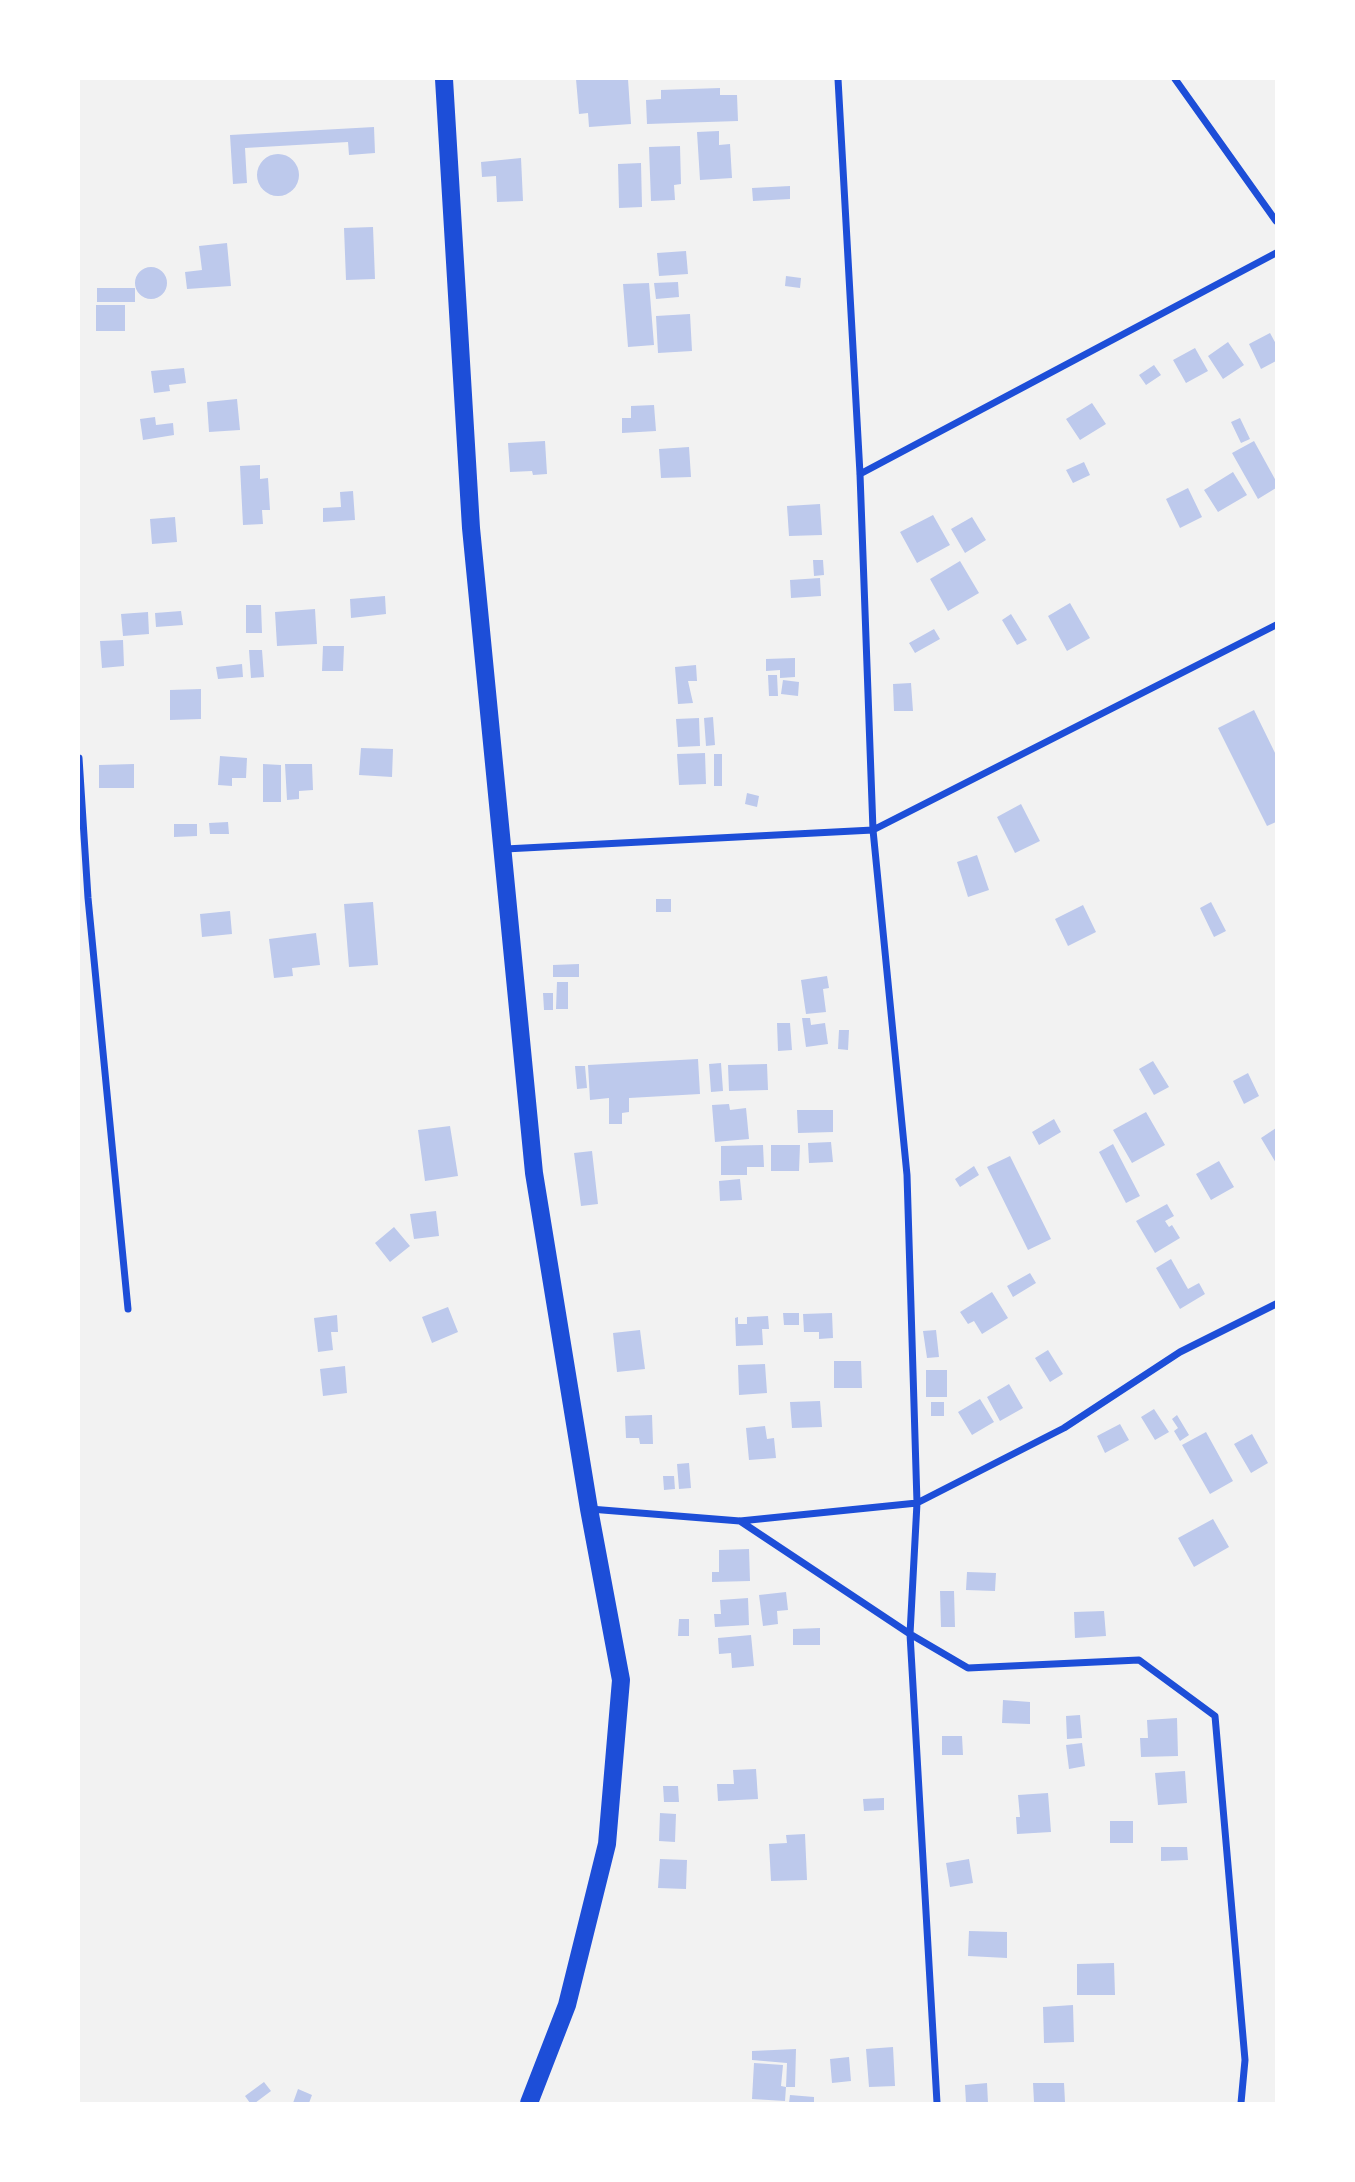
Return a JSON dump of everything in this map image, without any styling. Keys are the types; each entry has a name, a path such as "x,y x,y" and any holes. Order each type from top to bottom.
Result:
{"main road":[{"path":"444,79 471,528 534,1173 589,1508 621,1680 607,1844 567,2005 528,2103"}],"street":[{"path":"838,79 860,474 873,830 907,1175 917,1503 910,1634 937,2103"},
{"path":"1175,79 1276,221"},
{"path":"860,474 1276,253"},
{"path":"504,849 873,830 1276,625"},
{"path":"79,758 88,898 128,1309"},
{"path":"589,1508 740,1521 917,1503 1064,1428 1180,1352 1276,1304"},
{"path":"740,1521 910,1634 968,1668 1139,1660 1215,1716 1245,2060 1241,2103"}],"building":[{"path":"576,79 628,79 631,124 589,127 588,113 579,114"},
{"path":"720,88 720,95 737,95 738,121 647,124 646,100 661,99 661,90"},
{"path":"374,127 375,153 349,155 348,142 245,148 247,183 233,184 230,135"},
{"path":"719,131 719,145 730,144 732,178 700,180 697,132"},
{"path":"680,146 681,184 674,185 675,200 651,201 649,147"},
{"path":"278,154 293,160 299,175 293,190 278,196 263,190 257,175 263,160"},
{"path":"521,158 523,201 497,202 496,176 482,177 481,162"},
{"path":"641,163 642,207 619,208 618,164"},
{"path":"790,186 790,199 753,201 752,188"},
{"path":"373,227 375,279 346,280 344,228"},
{"path":"227,243 231,286 187,289 185,272 202,270 199,246"},
{"path":"686,251 688,274 659,276 657,253"},
{"path":"151,267 162,272 167,283 162,294 151,299 140,294 135,283 140,272"},
{"path":"786,276 801,278 800,288 785,286"},
{"path":"678,282 679,297 656,299 654,283"},
{"path":"649,283 654,345 628,347 623,284"},
{"path":"97,288 135,288 135,302 97,302"},
{"path":"96,305 125,305 125,331 96,331"},
{"path":"690,314 692,351 658,353 656,316"},
{"path":"1270,333 1276,344 1276,361 1261,369 1249,344"},
{"path":"1228,342 1244,365 1223,379 1208,356"},
{"path":"1195,348 1208,371 1186,383 1173,360"},
{"path":"1154,365 1161,375 1146,385 1139,375"},
{"path":"184,368 186,383 169,385 170,391 154,393 151,371"},
{"path":"237,399 240,430 209,432 207,402"},
{"path":"1092,403 1106,424 1080,440 1066,419"},
{"path":"654,405 656,431 622,433 622,418 631,418 631,406"},
{"path":"155,417 156,425 173,423 174,435 143,440 140,419"},
{"path":"1240,418 1250,439 1241,443 1231,422"},
{"path":"545,441 547,474 533,475 532,471 510,472 508,443"},
{"path":"1254,441 1276,481 1276,488 1258,499 1232,453"},
{"path":"689,447 691,477 661,478 659,449"},
{"path":"1084,462 1090,475 1073,483 1066,470"},
{"path":"260,465 260,479 268,478 270,510 262,510 263,524 243,525 240,466"},
{"path":"1233,472 1247,495 1218,512 1204,490"},
{"path":"1188,488 1202,517 1180,528 1166,499"},
{"path":"353,491 355,520 323,522 323,508 341,507 340,492"},
{"path":"820,504 822,535 789,536 787,506"},
{"path":"933,515 950,545 917,563 900,532"},
{"path":"175,517 177,542 152,544 150,519"},
{"path":"972,517 986,540 965,553 951,529"},
{"path":"813,560 823,560 824,575 814,576"},
{"path":"960,561 979,593 948,611 930,579"},
{"path":"820,578 821,596 791,598 790,580"},
{"path":"385,596 386,614 351,618 350,599"},
{"path":"1070,603 1090,638 1067,651 1048,616"},
{"path":"246,605 261,605 262,633 246,633"},
{"path":"315,609 317,644 277,646 275,612"},
{"path":"181,611 183,625 156,627 155,613"},
{"path":"148,612 149,634 123,636 121,614"},
{"path":"1011,614 1027,640 1017,645 1002,620"},
{"path":"934,629 940,639 915,653 909,643"},
{"path":"123,640 124,666 102,668 100,641"},
{"path":"323,646 344,646 343,671 322,671"},
{"path":"249,650 262,650 264,677 251,678"},
{"path":"795,658 795,677 780,678 780,670 766,671 766,659"},
{"path":"242,664 243,677 218,679 216,667"},
{"path":"696,665 697,681 688,681 693,703 678,704 675,667"},
{"path":"768,675 777,675 778,696 769,696"},
{"path":"783,680 799,682 798,696 781,694"},
{"path":"911,683 913,711 894,711 893,684"},
{"path":"201,689 201,719 170,720 170,690"},
{"path":"1254,710 1276,755 1276,822 1267,826 1218,728"},
{"path":"713,717 715,745 706,746 704,718"},
{"path":"699,718 700,746 678,747 676,719"},
{"path":"361,748 393,749 392,777 359,775"},
{"path":"705,753 706,784 679,785 677,754"},
{"path":"714,754 722,754 722,786 714,786"},
{"path":"220,756 247,758 246,778 232,778 232,786 218,785"},
{"path":"134,764 134,788 99,788 99,765"},
{"path":"263,764 281,765 281,802 263,802"},
{"path":"285,764 312,764 313,790 299,791 299,799 287,800"},
{"path":"747,793 759,796 757,807 745,804"},
{"path":"1021,804 1040,841 1015,853 997,817"},
{"path":"228,822 229,834 210,834 209,823"},
{"path":"174,824 197,824 197,836 174,837"},
{"path":"977,855 989,890 968,897 957,862"},
{"path":"656,899 671,899 671,912 656,912"},
{"path":"373,902 378,965 349,967 344,904"},
{"path":"1211,902 1226,931 1214,937 1200,908"},
{"path":"1083,905 1096,932 1068,946 1055,919"},
{"path":"230,911 232,934 202,937 200,914"},
{"path":"316,933 320,965 292,968 293,976 274,978 269,939"},
{"path":"579,964 579,977 553,977 553,965"},
{"path":"827,976 829,988 823,989 826,1012 806,1014 801,980"},
{"path":"557,982 568,982 568,1009 556,1009"},
{"path":"543,993 553,993 553,1010 544,1010"},
{"path":"802,1018 810,1018 811,1025 825,1023 828,1044 806,1047"},
{"path":"777,1023 790,1023 792,1050 778,1051"},
{"path":"839,1030 849,1030 848,1050 838,1049"},
{"path":"698,1059 700,1094 629,1098 629,1112 622,1113 622,1124 609,1124 609,1098 590,1100 588,1065"},
{"path":"1153,1061 1169,1087 1154,1095 1139,1069"},
{"path":"721,1063 723,1091 711,1092 709,1064"},
{"path":"767,1064 768,1090 729,1091 728,1065"},
{"path":"575,1066 585,1066 587,1088 577,1089"},
{"path":"1248,1073 1259,1096 1244,1104 1233,1081"},
{"path":"729,1104 730,1110 746,1108 749,1139 715,1142 712,1105"},
{"path":"797,1110 833,1110 833,1132 798,1133"},
{"path":"1146,1112 1165,1145 1132,1163 1113,1130"},
{"path":"1054,1119 1061,1132 1039,1145 1032,1132"},
{"path":"450,1126 458,1176 425,1181 418,1130"},
{"path":"1276,1128 1276,1163 1261,1138"},
{"path":"831,1142 833,1162 809,1163 808,1143"},
{"path":"1113,1144 1140,1196 1126,1203 1099,1152"},
{"path":"763,1145 764,1167 747,1167 747,1175 721,1175 721,1146"},
{"path":"771,1145 800,1145 799,1171 771,1171"},
{"path":"592,1151 598,1204 581,1206 574,1153"},
{"path":"1010,1156 1051,1239 1028,1250 987,1167"},
{"path":"1219,1161 1234,1187 1211,1200 1196,1174"},
{"path":"974,1166 979,1175 960,1187 955,1179"},
{"path":"740,1179 742,1200 720,1201 719,1181"},
{"path":"1167,1204 1174,1216 1165,1221 1169,1227 1172,1225 1180,1238 1155,1253 1136,1221"},
{"path":"436,1211 439,1236 414,1239 410,1214"},
{"path":"394,1227 410,1246 390,1262 375,1243"},
{"path":"1171,1259 1188,1289 1199,1283 1205,1294 1180,1309 1156,1268"},
{"path":"1030,1273 1036,1283 1013,1297 1007,1286"},
{"path":"992,1292 1008,1318 982,1334 974,1321 968,1324 960,1312"},
{"path":"448,1307 458,1332 432,1343 422,1317"},
{"path":"783,1313 799,1313 799,1325 784,1325"},
{"path":"832,1313 833,1338 819,1339 819,1332 804,1332 803,1314"},
{"path":"337,1315 338,1332 331,1332 333,1350 318,1352 314,1318"},
{"path":"768,1316 769,1329 762,1329 763,1345 736,1346 735,1318 738,1317 738,1324 747,1324 747,1317"},
{"path":"640,1330 645,1369 617,1372 613,1333"},
{"path":"936,1330 939,1357 927,1358 923,1331"},
{"path":"1048,1350 1063,1374 1050,1382 1035,1358"},
{"path":"834,1361 861,1361 862,1388 834,1388"},
{"path":"765,1364 767,1393 739,1395 738,1365"},
{"path":"345,1366 347,1393 323,1396 320,1369"},
{"path":"926,1370 947,1370 947,1397 926,1397"},
{"path":"1009,1384 1023,1408 1000,1421 987,1397"},
{"path":"980,1399 994,1422 972,1435 958,1412"},
{"path":"820,1401 822,1427 792,1428 790,1402"},
{"path":"931,1402 944,1402 944,1416 931,1416"},
{"path":"1154,1409 1169,1432 1155,1440 1141,1417"},
{"path":"652,1415 653,1444 640,1444 639,1438 626,1438 625,1416"},
{"path":"1177,1415 1189,1435 1180,1441 1174,1431 1178,1428 1172,1419"},
{"path":"1120,1424 1129,1440 1105,1453 1097,1436"},
{"path":"765,1426 767,1439 774,1438 776,1458 749,1460 746,1428"},
{"path":"1206,1432 1233,1481 1210,1494 1182,1445"},
{"path":"1252,1434 1268,1463 1251,1473 1234,1444"},
{"path":"689,1463 691,1488 679,1489 677,1464"},
{"path":"663,1476 674,1476 675,1489 664,1490"},
{"path":"1213,1519 1229,1547 1194,1567 1178,1538"},
{"path":"749,1549 750,1581 712,1582 712,1572 719,1572 719,1550"},
{"path":"967,1572 996,1573 995,1591 966,1590"},
{"path":"940,1591 954,1591 955,1627 941,1627"},
{"path":"786,1592 788,1610 777,1611 778,1624 763,1626 759,1595"},
{"path":"748,1598 749,1625 715,1627 714,1614 721,1614 720,1600"},
{"path":"1104,1611 1106,1636 1075,1638 1074,1612"},
{"path":"679,1619 689,1619 689,1636 678,1636"},
{"path":"820,1628 820,1645 793,1645 793,1629"},
{"path":"751,1635 754,1666 732,1668 731,1653 719,1654 718,1638"},
{"path":"1003,1700 1030,1702 1030,1724 1002,1723"},
{"path":"1080,1715 1082,1738 1067,1739 1066,1716"},
{"path":"1177,1718 1178,1756 1141,1757 1140,1738 1148,1738 1147,1720"},
{"path":"942,1736 962,1736 963,1755 942,1755"},
{"path":"1082,1743 1085,1766 1069,1769 1066,1745"},
{"path":"756,1769 758,1799 718,1801 717,1784 734,1784 733,1770"},
{"path":"1185,1771 1187,1803 1158,1805 1155,1773"},
{"path":"663,1786 678,1786 679,1802 664,1802"},
{"path":"1048,1793 1051,1832 1017,1834 1016,1817 1020,1817 1018,1795"},
{"path":"884,1798 884,1810 864,1811 863,1799"},
{"path":"660,1813 676,1814 675,1842 659,1841"},
{"path":"1110,1821 1133,1821 1133,1843 1110,1843"},
{"path":"805,1834 807,1880 771,1881 769,1844 787,1843 786,1835"},
{"path":"1161,1847 1187,1847 1188,1860 1161,1861"},
{"path":"660,1859 687,1860 686,1889 658,1888"},
{"path":"969,1859 973,1883 950,1887 946,1863"},
{"path":"969,1931 1007,1932 1007,1958 968,1956"},
{"path":"1114,1963 1115,1995 1077,1995 1077,1964"},
{"path":"1073,2005 1074,2042 1044,2043 1043,2007"},
{"path":"893,2047 895,2086 869,2087 866,2049"},
{"path":"796,2049 795,2087 786,2087 787,2063 752,2060 752,2051"},
{"path":"849,2057 851,2081 832,2083 830,2059"},
{"path":"754,2063 783,2065 781,2086 786,2087 785,2101 752,2099"},
{"path":"264,2082 271,2091 255,2103 250,2103 245,2096"},
{"path":"987,2083 988,2103 966,2103 965,2085"},
{"path":"1033,2083 1064,2083 1065,2102 1034,2102"},
{"path":"298,2089 312,2095 309,2103 293,2103"},
{"path":"790,2095 814,2097 814,2103 789,2103"}]}
